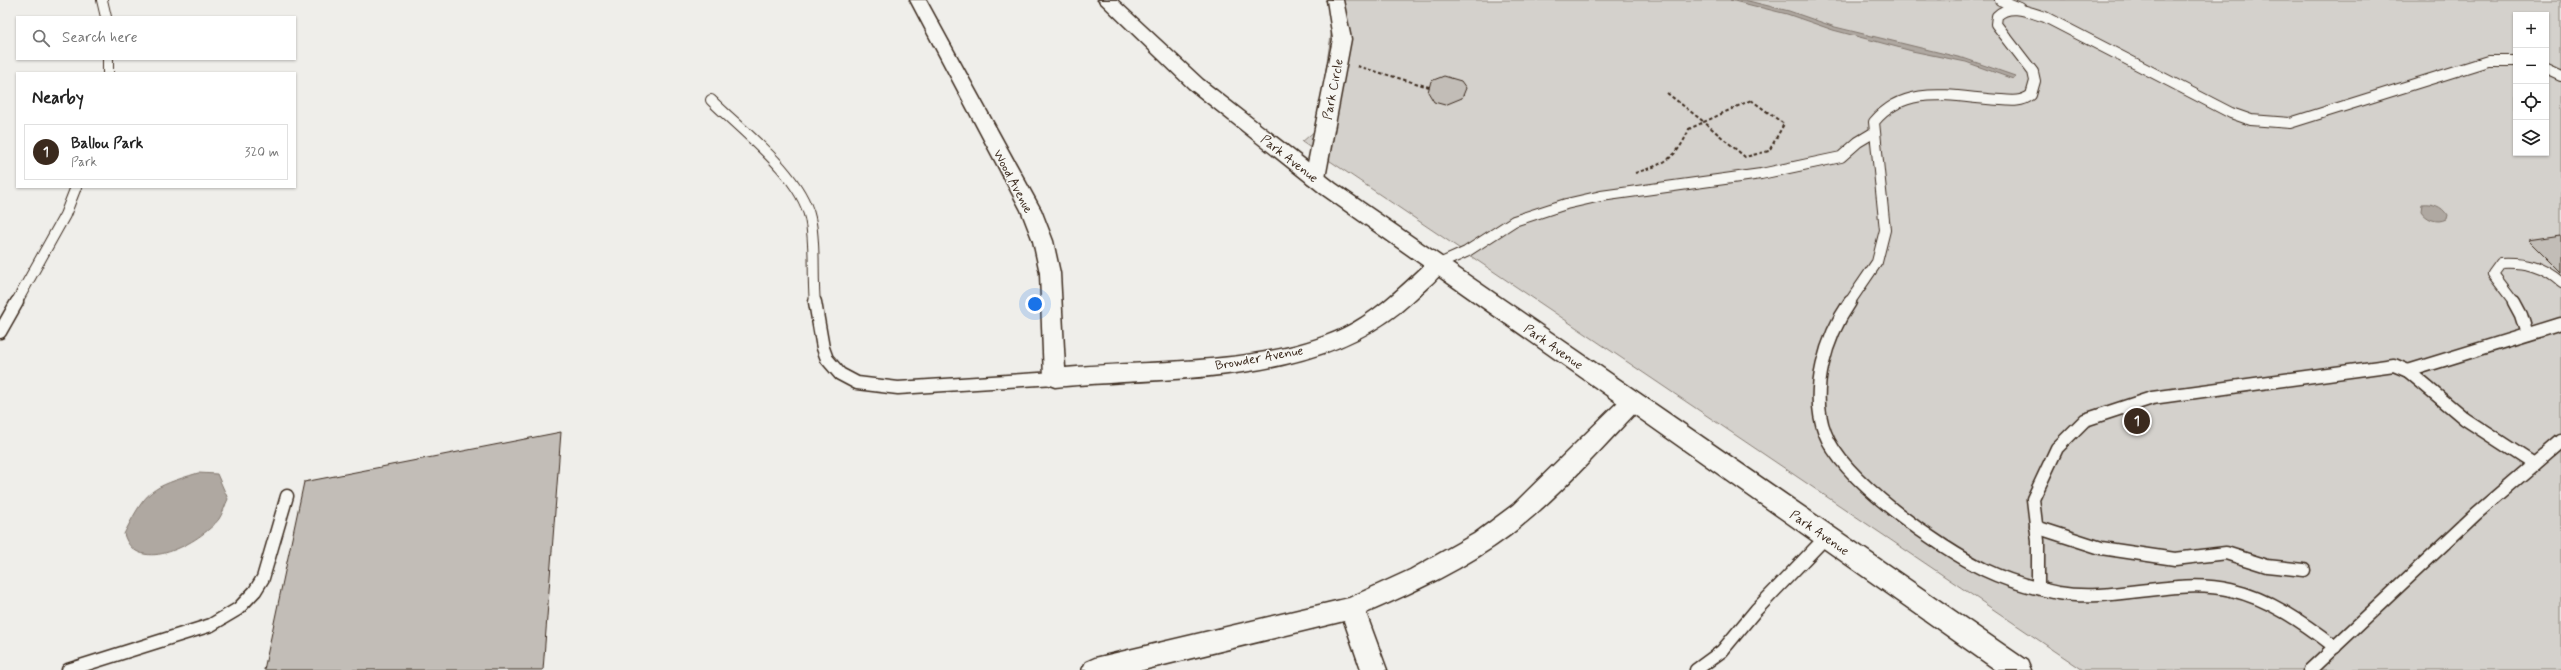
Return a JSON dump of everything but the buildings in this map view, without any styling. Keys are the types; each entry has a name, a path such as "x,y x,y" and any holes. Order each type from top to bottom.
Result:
{"main road":[{"name":"Park Avenue","path":"1107,0 1196,84 1315,178 2018,670"}],"street":[{"name":"Wood Avenue","path":"918,0 1031,210 1043,241 1050,273 1055,378"},
{"name":"Park Circle","path":"1315,178 1342,39 1335,0"},
{"name":"Browder Avenue","path":"1055,378 1190,368 1267,358 1303,350 1336,339 1384,314 1438,265"},
{"path":"1095,670 1352,608 1433,568 1479,543 1508,522 1555,480 1633,402"},
{"path":"1352,608 1374,670"}],"lane":[{"path":"102,0 106,16"},
{"path":"2000,0 2045,17 2231,113 2271,123 2290,123 2488,61 2513,61"},
{"path":"2027,11 2004,10 1998,14 1995,20 1997,27 2025,58 2032,72 2035,86 2033,93 2027,98 2018,101 2003,101 1959,96 1929,96 1901,100 1888,105 1879,112 1874,122 1885,227 1883,246 1876,264 1845,308 1828,343 1823,366 1820,399 1822,422 1829,443 1842,462 1911,522 1982,570 2012,582 2057,593 2088,596 2123,595 2192,587 2220,588 2250,596 2280,608 2303,622 2334,647"},
{"path":"108,60 108,72"},
{"path":"2549,70 2561,76"},
{"path":"711,100 796,187 807,206 812,228 814,289 823,350 829,363 841,375 857,383 876,387 972,386 1055,378"},
{"path":"1438,265 1466,252 1514,221 1566,204 1601,196 1761,174 1841,157 1858,142 1874,133"},
{"path":"0,332 65,214 76,188"},
{"path":"2526,334 2523,319 2516,303 2500,287 2493,274 2501,263 2519,262 2540,267 2561,282"},
{"path":"2408,372 2561,324"},
{"path":"2038,588 2036,527 2033,499 2057,448 2086,420 2152,398 2394,365 2408,372 2465,419 2534,464"},
{"path":"2310,670 2477,513 2561,441"},
{"path":"68,670 210,625 238,609 255,591 263,578 287,496"},
{"path":"2036,527 2101,548 2175,559 2226,552 2267,566 2304,570"},
{"path":"1696,670 1722,651 1756,610 1826,536"}],"path":[{"path":"1337,64 1381,72 1391,78 1429,87"},
{"path":"1629,175 1669,161 1683,147 1689,129 1704,122 1751,100 1784,124 1769,151 1745,157 1704,122 1667,93"}],"shaded area":[{"path":"1325,0 2561,0 2561,670 2083,670 1302,142 1317,129 1333,22 1329,5"},
{"path":"1730,0 1744,0 1789,11 1835,27 1966,59 2015,76 2013,79 1966,62 1912,51 1833,30 1787,14"},
{"path":"2422,204 2440,207 2447,215 2446,219 2439,221 2432,220 2421,211"},
{"path":"198,473 217,474 228,499 219,519 198,537 170,552 155,555 142,553 131,547 124,534 145,499 160,487"}],"place":[{"name":"Ballou Park","path":"2137,421"}]}
